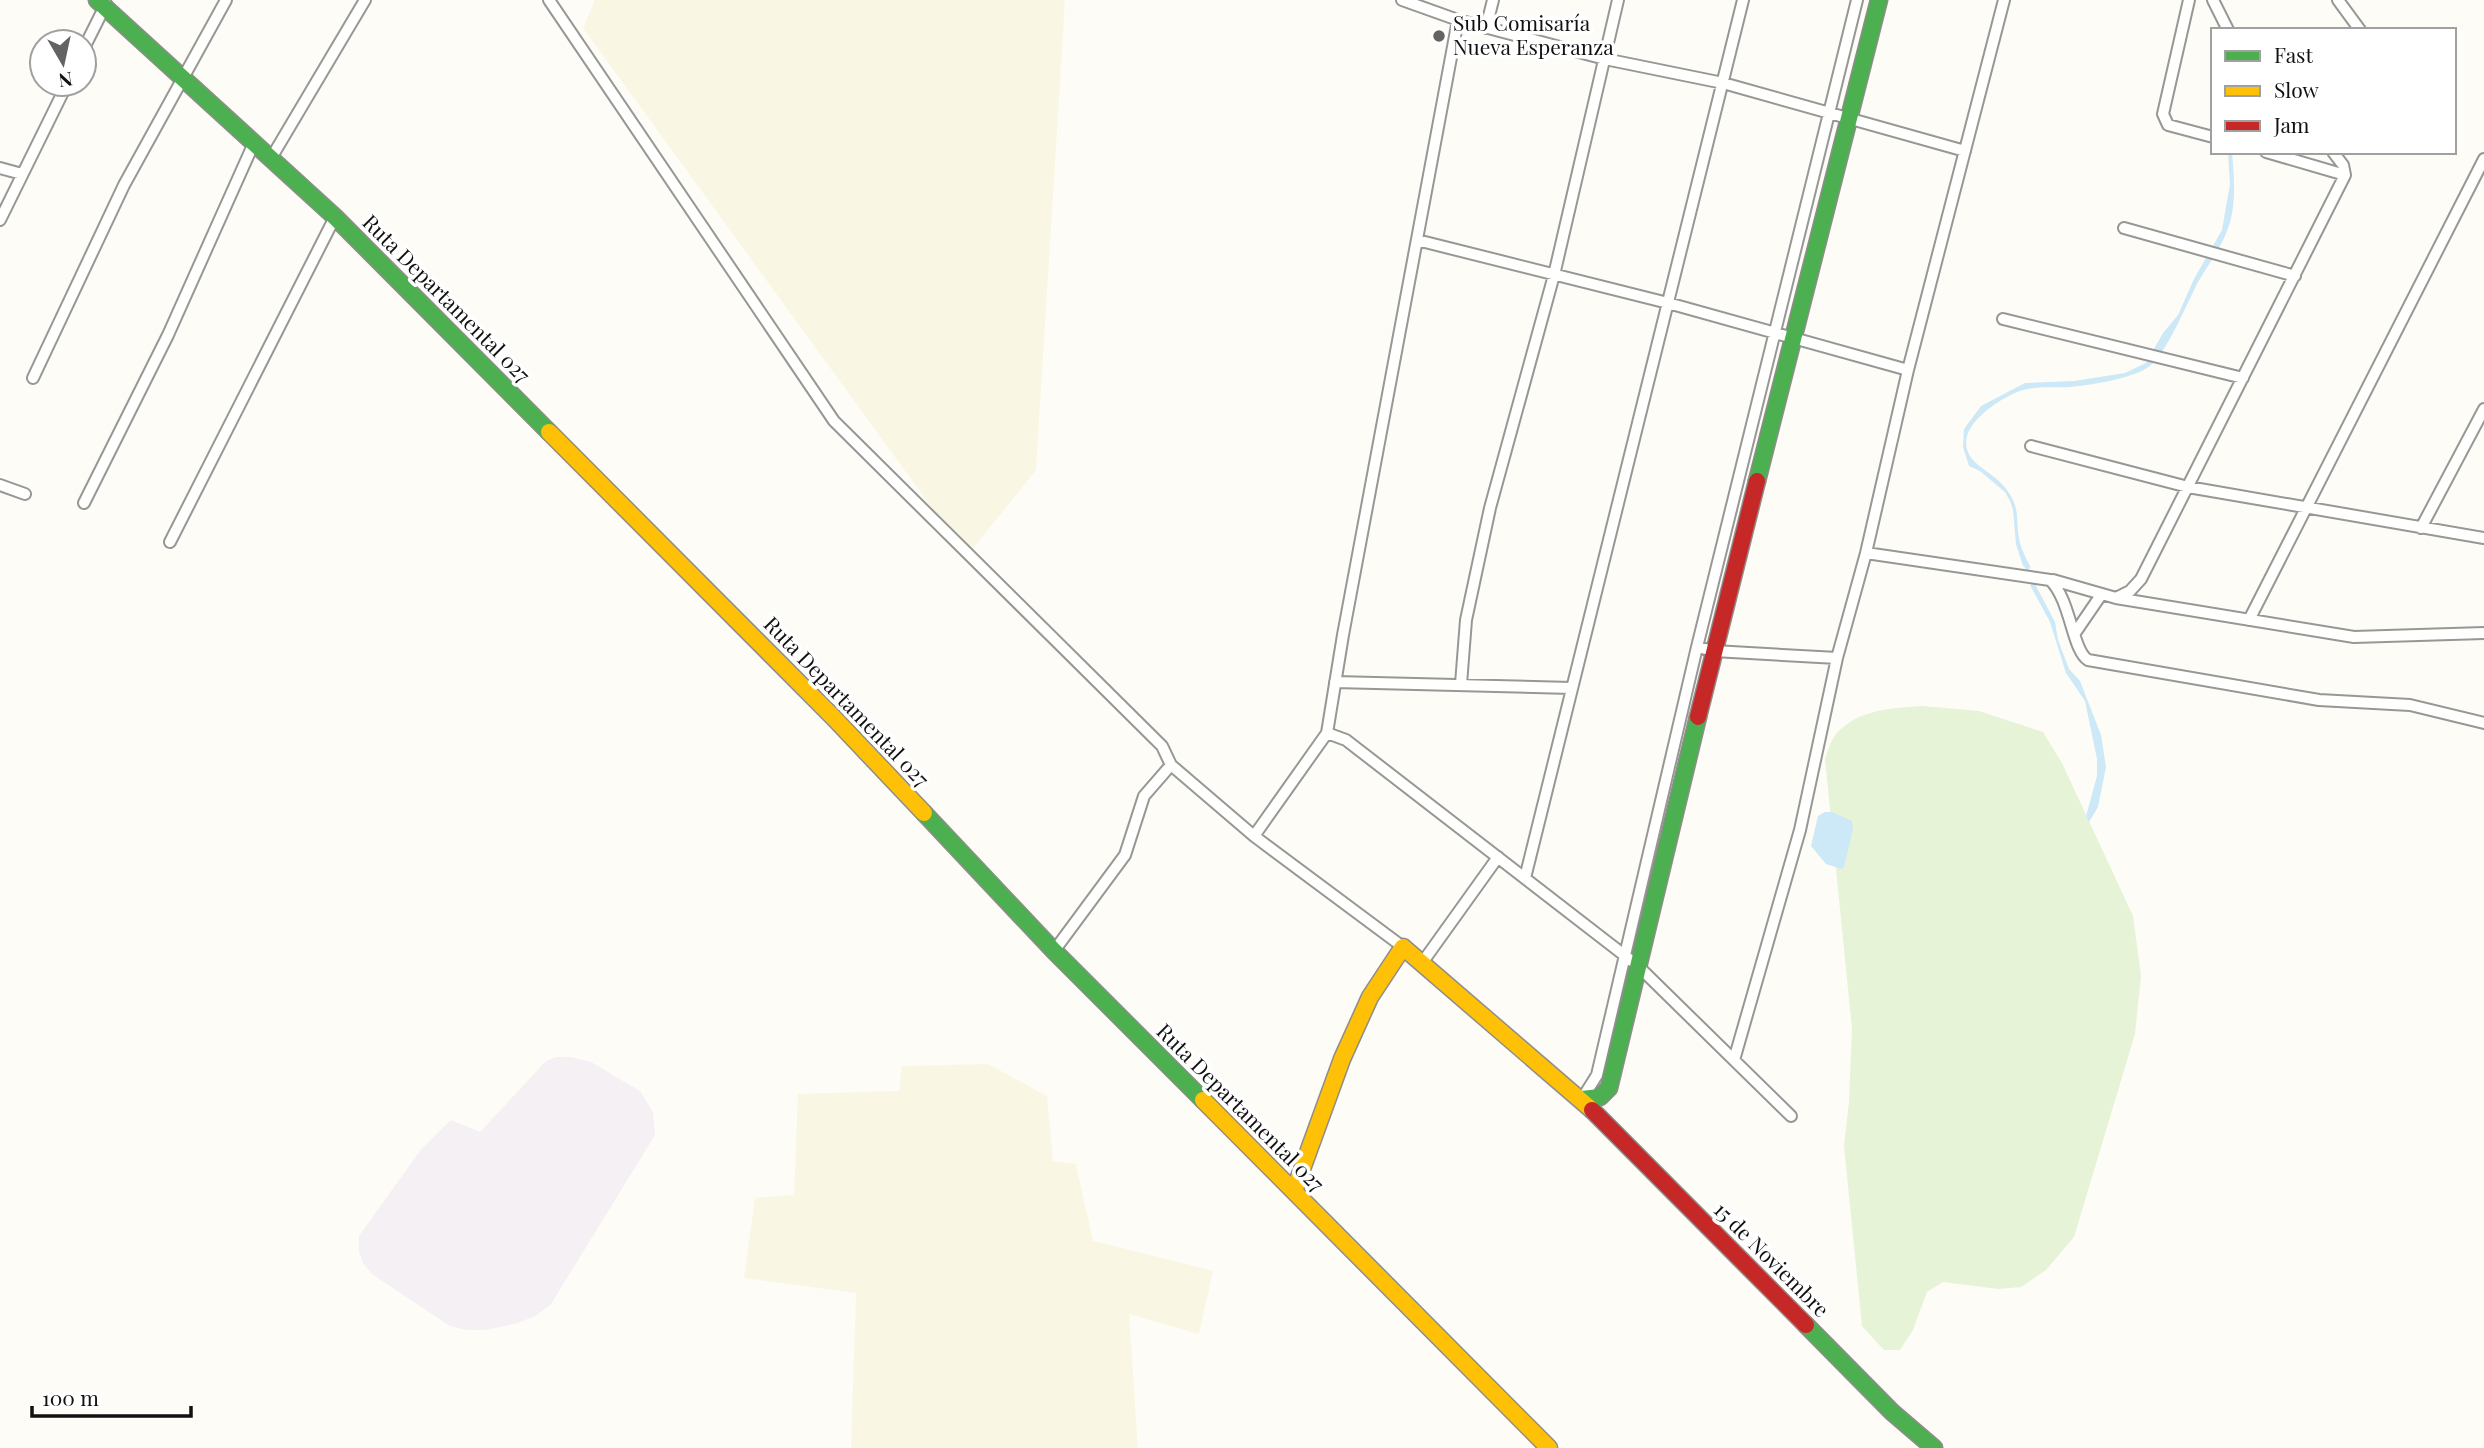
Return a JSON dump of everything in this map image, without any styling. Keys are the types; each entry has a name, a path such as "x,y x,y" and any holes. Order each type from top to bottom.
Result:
{"street":[{"path":"33,378 124,186 226,0"},
{"path":"270,160 365,0"},
{"path":"549,0 834,421 1161,746 1171,765 1254,836 1403,947 1370,997 1342,1059 1294,1191"},
{"path":"1402,0 1486,28 1605,59 1723,83 1965,151"},
{"path":"1486,28 1493,0"},
{"path":"1461,684 1466,621 1490,508 1555,275 1618,0"},
{"path":"1525,878 1744,0"},
{"path":"1582,1099 1600,1097 1608,1088 1631,960 1698,647 1857,0"},
{"path":"1631,960 1795,338 1879,0"},
{"path":"1734,1060 1800,830 1838,658 1866,552 1908,370 2004,0"},
{"path":"2189,0 2163,114 2168,125 2211,136"},
{"path":"2213,0 2227,28"},
{"path":"2338,0 2359,28"},
{"path":"92,28 103,2"},
{"name":"Ruta Departamental 027","path":"103,2 253,145 335,217 833,717 1054,951 1549,1448"},
{"path":"1254,836 1327,733 1458,20"},
{"path":"0,220 59,98"},
{"path":"84,503 167,335 253,145"},
{"path":"2275,154 2344,170"},
{"path":"2334,154 2344,170"},
{"path":"2116,598 2130,592 2141,579 2295,276 2344,170 2346,154"},
{"path":"2249,620 2484,159"},
{"path":"0,168 22,174"},
{"path":"170,542 335,217"},
{"path":"2123,228 2295,276"},
{"path":"1417,240 1668,303 1908,370"},
{"path":"2003,319 2243,378"},
{"path":"2421,527 2484,409"},
{"path":"2031,446 2188,487 2484,538"},
{"path":"0,485 25,494"},
{"path":"1866,552 2030,575 2116,598 2354,637 2484,633"},
{"path":"2050,580 2059,589 2078,648 2083,657 2093,662 2319,700 2410,705 2484,723"},
{"path":"2075,634 2101,595"},
{"path":"1698,647 1714,651 1838,658"},
{"path":"1335,682 1572,688"},
{"path":"1327,733 1346,740 1631,960 1791,1116"},
{"path":"1054,951 1125,855 1144,796 1171,765"},
{"path":"1422,963 1498,858"},
{"name":"15 de Noviembre","path":"1403,947 1582,1099 1892,1412 1934,1448"}],"shaded area":[{"path":"595,0 1065,0 1036,470 967,556 583,28"},
{"path":"557,1057 591,1062 640,1091 653,1112 655,1135 551,1304 537,1315 518,1323 486,1330 450,1326 372,1274 363,1263 359,1252 359,1236 422,1148 451,1120 480,1132 546,1061"},
{"path":"988,1064 1047,1096 1053,1161 1076,1164 1093,1241 1213,1271 1199,1334 1129,1314 1138,1448 851,1448 856,1293 744,1278 755,1198 794,1195 798,1094 899,1091 902,1066"}],"green space":[{"path":"1922,706 1979,711 2043,732 2062,763 2133,916 2141,976 2135,1034 2074,1237 2046,1270 2021,1287 1998,1289 1943,1282 1927,1292 1913,1330 1900,1350 1884,1350 1862,1326 1844,1146 1852,1029 1825,759 1836,734 1855,719 1876,711"}],"water":[{"path":"2228,154 2232,154 2234,192 2227,231 2169,341 2154,362 2139,372 2110,381 2019,391 1992,406 1970,428 1966,445 1972,459 2002,484 2013,500 2020,543 2031,568 2023,566 2016,544 2010,501 2005,492 1980,471 1969,466 1963,447 1964,429 1981,406 2025,383 2074,381 2125,373 2146,363 2163,333 2178,315 2194,279 2222,230 2230,184"},
{"path":"2035,584 2055,622 2058,640 2069,669 2080,681 2101,735 2106,767 2098,807 2089,822 2086,816 2097,776 2097,759 2085,701 2066,673 2050,622 2030,585"},
{"path":"1832,812 1852,821 1853,829 1842,869 1826,864 1811,846 1818,816"}],"waterway":[{"path":"2025,563 2035,589"}],"traffic: fast":[{"path":"97,0 335,217 549,432"},
{"path":"1757,481 1879,0"},
{"path":"1582,1099 1600,1097 1609,1088 1698,717"},
{"path":"924,813 1054,951 1203,1100"},
{"path":"1806,1325 1892,1412 1934,1448"}],"traffic: slow":[{"path":"549,432 833,717 924,813"},
{"path":"1294,1191 1342,1059 1370,997 1403,947 1592,1110"},
{"path":"1203,1100 1549,1448"}],"traffic: jam":[{"path":"1698,717 1757,481"},
{"path":"1592,1110 1806,1325"}],"place":[{"name":"Sub Comisaría Nueva Esperanza","path":"1439,36"}]}
